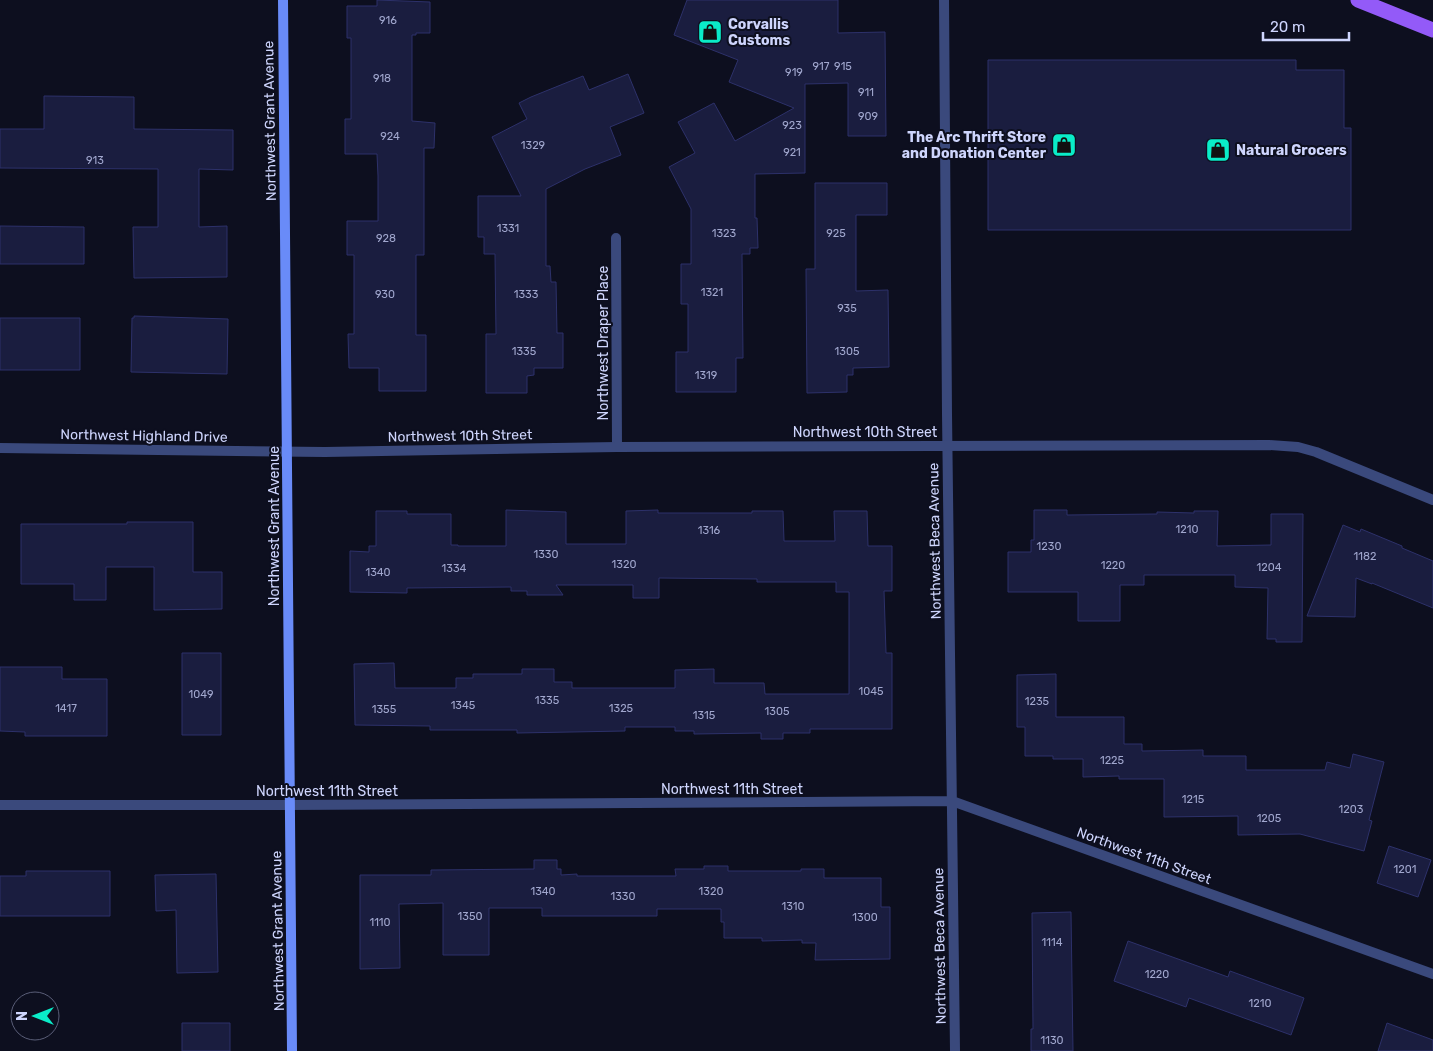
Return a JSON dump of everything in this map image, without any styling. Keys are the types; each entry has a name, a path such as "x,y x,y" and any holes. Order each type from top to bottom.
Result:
{"main road":[{"name":"Northwest Grant Avenue","path":"283,0 292,1051"},
{"path":"1358,0 1433,30"}],"street":[{"name":"Northwest Beca Avenue","path":"944,0 947,446 955,1051"},
{"name":"Northwest Draper Place","path":"616,238 617,447"},
{"name":"Northwest 10th Street","path":"287,452 617,447 1269,445 1316,452 1433,500"},
{"name":"Northwest Highland Drive","path":"0,448 287,452"},
{"name":"Northwest 11th Street","path":"0,805 952,801 1433,974"}],"building":[{"path":"377,0 430,2 430,33 416,33 416,35 412,35 412,121 435,123 434,148 424,148 424,255 416,255 416,335 426,335 426,391 379,391 379,368 349,368 348,334 354,334 354,255 347,255 347,221 378,221 378,176 377,154 345,154 345,119 351,119 351,38 347,38 347,6 377,6"},
{"path":"687,0 838,0 838,33 885,32 886,136 848,136 848,83 805,84 805,173 755,174 755,218 757,218 758,248 750,248 750,254 742,254 743,358 736,358 736,392 676,392 676,352 688,352 688,304 681,304 681,264 691,264 691,209 669,167 695,153 678,122 714,103 735,141 794,108 729,82 738,60 674,35"},
{"path":"988,60 1296,60 1296,70 1344,70 1344,128 1351,128 1351,230 988,230"},
{"path":"628,74 644,113 610,127 621,155 585,169 546,189 546,266 550,266 551,282 556,282 557,333 563,333 563,368 534,368 534,375 527,376 527,393 486,393 486,334 496,334 495,254 484,254 484,237 478,237 478,196 521,196 492,137 527,119 519,103 531,97 583,76 589,90"},
{"path":"44,96 134,97 134,129 233,130 233,170 199,169 199,227 227,226 227,277 134,278 133,227 158,227 158,169 0,168 0,129 44,129"},
{"path":"815,183 887,183 887,215 856,215 856,291 888,290 889,367 853,368 853,375 847,375 847,392 807,393 806,269 815,269"},
{"path":"0,226 84,227 84,264 0,264"},
{"path":"134,316 228,319 227,374 131,372 132,318"},
{"path":"0,318 80,318 80,370 0,370"},
{"path":"506,510 566,512 566,544 626,544 626,511 658,510 658,513 752,513 752,511 783,511 784,541 835,541 834,511 867,511 868,546 892,546 892,591 884,591 886,653 892,653 892,729 810,729 810,733 783,733 783,739 761,739 761,733 694,734 694,731 675,731 675,727 625,727 625,731 517,733 517,730 430,730 430,726 355,725 354,664 394,663 395,688 456,688 456,678 473,678 473,674 522,674 522,669 554,669 554,682 572,682 572,688 675,688 675,670 714,669 714,683 764,683 765,694 849,694 849,592 836,592 836,582 757,582 757,579 659,578 659,598 633,598 633,585 556,585 563,595 527,595 527,591 511,591 511,587 407,588 407,593 350,592 350,551 369,552 369,546 376,546 376,511 407,511 407,514 451,514 451,545 506,546"},
{"path":"1034,510 1067,510 1067,515 1218,511 1217,546 1271,545 1271,514 1303,514 1302,642 1276,642 1276,639 1267,639 1268,588 1235,587 1235,575 1144,575 1144,585 1120,585 1120,621 1078,621 1078,592 1008,592 1008,552 1031,552 1031,540 1034,540"},
{"path":"127,522 193,522 193,572 222,572 222,609 154,610 154,567 106,567 106,600 74,600 74,584 21,584 21,524 127,524"},
{"path":"1343,525 1360,532 1361,529 1433,561 1433,608 1356,578 1355,617 1307,616"},
{"path":"182,653 221,653 221,735 182,735"},
{"path":"0,667 62,667 62,679 107,679 107,736 25,736 25,732 0,731"},
{"path":"1056,674 1056,717 1124,717 1124,744 1142,744 1142,751 1203,750 1203,756 1246,756 1246,770 1325,770 1327,762 1350,768 1353,754 1384,762 1369,820 1372,821 1364,851 1300,834 1238,835 1238,816 1164,817 1164,779 1119,779 1119,776 1083,777 1083,759 1053,759 1053,756 1025,756 1025,727 1017,727 1017,675"},
{"path":"1389,846 1431,860 1418,897 1377,883"},
{"path":"534,860 557,860 557,869 561,869 561,875 577,874 577,876 676,876 675,869 704,869 704,866 728,866 728,871 801,871 801,869 824,869 824,878 881,878 881,907 890,907 890,959 815,960 816,943 802,943 802,940 762,941 762,938 724,938 724,922 721,922 721,909 657,909 657,916 542,916 542,908 489,908 489,955 443,955 443,903 399,904 400,968 360,969 360,875 431,875 431,870 534,869"},
{"path":"26,871 110,871 110,916 0,916 0,876 26,876"},
{"path":"216,874 218,972 177,973 176,910 156,911 155,875"},
{"path":"1071,912 1073,1051 1031,1051 1031,1029 1033,1029 1032,913"},
{"path":"1128,941 1228,977 1230,971 1304,998 1291,1035 1189,998 1186,1007 1114,981"},
{"path":"182,1023 230,1023 230,1051 182,1051"},
{"path":"1387,1023 1433,1040 1433,1051 1378,1051"}],"place":[{"name":"Corvallis Customs","path":"710,32"},
{"name":"The Arc Thrift Store and Donation Center","path":"1064,145"},
{"name":"Natural Grocers","path":"1218,150"}]}
